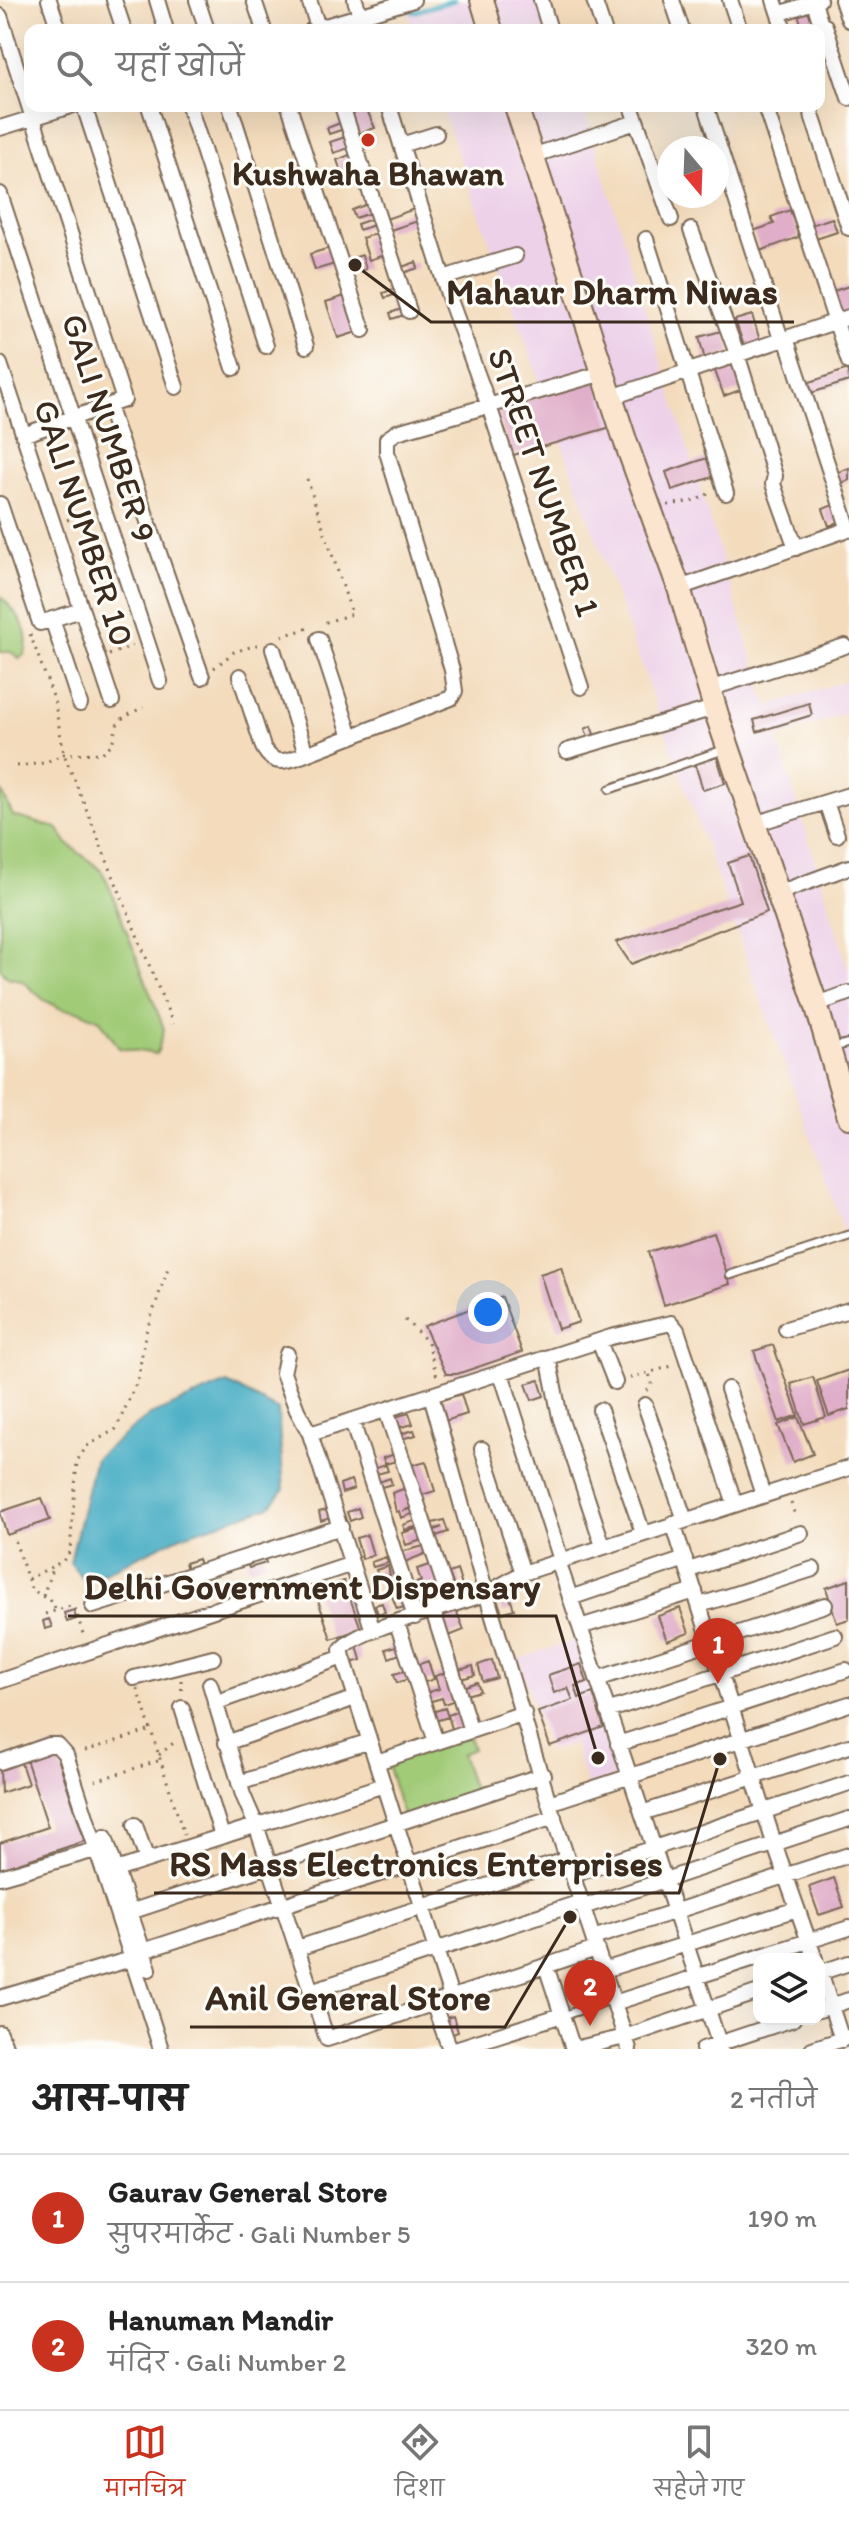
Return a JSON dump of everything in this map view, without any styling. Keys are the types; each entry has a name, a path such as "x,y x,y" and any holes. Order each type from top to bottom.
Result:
{"street":[{"path":"49,0 57,24"},
{"path":"114,0 122,24"},
{"path":"157,0 164,24"},
{"path":"197,0 205,24"},
{"path":"254,0 262,24"},
{"path":"309,0 315,24"},
{"path":"355,0 363,23 413,0"},
{"path":"482,0 489,24"},
{"path":"541,0 548,24"},
{"path":"594,0 602,24"},
{"path":"672,0 680,24"},
{"path":"730,0 738,24"},
{"path":"842,0 849,20"},
{"path":"776,7 817,1 821,24"},
{"path":"0,16 24,92"},
{"path":"825,26 849,98"},
{"path":"23,435 124,400 30,112"},
{"path":"0,128 52,112"},
{"path":"86,112 176,387"},
{"path":"151,112 234,368"},
{"path":"191,112 266,346"},
{"path":"232,112 306,346"},
{"path":"291,112 363,330"},
{"path":"344,112 409,311"},
{"name":"STREET NUMBER 1","path":"391,112 449,297 489,406 581,687"},
{"path":"518,112 603,373 679,588 754,824 816,1004 839,1046 849,1117"},
{"path":"633,112 671,219"},
{"path":"679,588 849,530 708,112"},
{"path":"767,112 842,319 849,362"},
{"path":"811,112 849,228"},
{"path":"532,156 636,122"},
{"path":"401,145 436,134"},
{"name":"GALI NUMBER 9","path":"0,194 160,681"},
{"path":"691,230 737,354 775,476 773,484 796,548"},
{"path":"646,239 725,489"},
{"path":"443,278 515,256"},
{"path":"612,397 842,319"},
{"name":"GALI NUMBER 10","path":"0,364 112,701"},
{"path":"240,676 268,758 275,762 306,754 451,698 455,691 452,670 387,452 387,439 397,432 603,373"},
{"path":"108,406 202,677"},
{"path":"0,504 40,623 81,610"},
{"path":"52,619 80,704"},
{"path":"319,639 351,737"},
{"path":"272,643 306,754"},
{"path":"567,751 845,646"},
{"path":"754,824 849,795"},
{"path":"826,802 837,835"},
{"path":"778,893 849,867"},
{"path":"816,1004 849,993"},
{"path":"786,1329 849,1310"},
{"path":"310,1434 599,1341 664,1322 671,1323 677,1330 688,1361 735,1504"},
{"path":"599,1341 615,1382"},
{"path":"287,1354 283,1373 310,1434 373,1631"},
{"path":"548,1357 560,1417 603,1546"},
{"path":"501,1373 570,1598 721,2046"},
{"path":"728,1389 763,1495"},
{"path":"437,1393 486,1593 627,2043"},
{"path":"645,1405 679,1521 687,1565 709,1642 813,1953"},
{"path":"386,1410 451,1605"},
{"path":"600,1410 643,1533"},
{"path":"352,1421 415,1617"},
{"path":"482,1449 523,1573"},
{"path":"451,1997 343,1657 341,1650 345,1644 373,1631 486,1593 523,1573 560,1560 849,1468"},
{"path":"93,1606 341,1527"},
{"path":"570,1598 801,1533"},
{"path":"0,1681 352,1564"},
{"path":"580,1627 813,1569"},
{"path":"597,1679 825,1605"},
{"path":"433,1611 471,1731"},
{"path":"397,1623 436,1742"},
{"path":"607,1711 835,1636"},
{"path":"215,1703 343,1657"},
{"path":"134,1678 213,1658"},
{"path":"618,1744 846,1670"},
{"path":"210,1684 239,1783 256,1825 327,2039 546,1966 675,1911 849,1855"},
{"path":"226,1743 347,1701"},
{"path":"0,1998 409,1864 629,1777 849,1704"},
{"path":"182,1708 222,1836"},
{"path":"377,1762 524,1713"},
{"path":"239,1783 364,1743"},
{"path":"0,1762 49,1745 62,1748 95,1850 137,1955 149,1969"},
{"path":"642,1813 849,1746"},
{"path":"130,1912 543,1775"},
{"path":"573,1875 849,1783"},
{"path":"116,1870 384,1785"},
{"path":"311,1991 849,1819"},
{"path":"135,1825 147,1860"},
{"path":"105,1837 130,1912 137,1955 161,2049"},
{"path":"0,1877 95,1850"},
{"path":"298,1948 568,1859"},
{"path":"604,1970 797,1909"},
{"path":"614,2001 849,1928"},
{"path":"825,1967 849,1963"},
{"path":"546,1966 567,2014 573,2049 627,2043 707,2009 753,1994"},
{"path":"812,2049 845,2038 825,2008 849,2000"},
{"path":"433,2003 452,2049 567,2014"},
{"path":"703,2049 721,2046 777,2025"},
{"path":"0,2033 6,2049"}],"lane":[{"path":"610,789 728,748"},
{"path":"730,1275 849,1236"},
{"path":"567,2014 614,2001"}],"path":[{"path":"202,677 234,652 272,643 352,614 307,479"},
{"path":"649,506 695,501 725,489"},
{"path":"53,525 105,506"},
{"path":"28,629 54,699 64,754 173,1024"},
{"path":"97,659 147,640"},
{"path":"17,766 44,763 64,754 102,753 108,750 117,725 123,718 143,707"},
{"path":"28,1579 63,1561 70,1551 77,1461 87,1446 116,1429 138,1379 145,1335 168,1268"},
{"path":"405,1320 431,1349 437,1393"},
{"path":"615,1382 688,1361"},
{"path":"645,1405 643,1397 652,1384 649,1373"},
{"path":"15,1541 31,1589 53,1603 56,1611"},
{"path":"43,1596 53,1566"},
{"path":"45,1614 70,1606 75,1608 89,1652"},
{"path":"178,1667 182,1708"},
{"path":"134,1678 188,1846"},
{"path":"85,1751 151,1730"},
{"path":"95,1781 160,1758 188,1731"}],"shaded area":[{"path":"464,0 550,0 557,24 412,24 408,14"},
{"path":"443,112 585,112 767,706 849,680 849,712 777,737 849,972 849,1244"},
{"path":"579,1639 623,1774 587,1785 573,1743 549,1751 519,1659"}],"green space":[{"path":"0,596 17,615 24,629 27,645 25,654 19,658 11,652 0,652"},
{"path":"0,788 13,816 57,828 68,844 101,870 164,1029 157,1054 119,1048 100,1020 82,1012 62,1009 44,1000 21,980 8,977 0,969"},
{"path":"469,1737 473,1749 461,1754 474,1793 403,1816 387,1764"}],"water":[{"path":"227,1383 278,1410 284,1490 269,1507 181,1536 85,1582 70,1562 95,1458 150,1415"}],"building":[{"path":"812,6 818,24 801,24 797,11"},
{"path":"368,112 375,128 357,134 348,114"},
{"path":"345,121 347,128 329,134 327,128"},
{"name":"Kushwaha Bhawan","path":"374,134 376,141 361,145 359,139"},
{"path":"348,136 352,147 334,153 330,142"},
{"path":"354,153 359,168 342,174 337,160"},
{"path":"370,203 373,212 355,218 352,210"},
{"path":"417,208 421,220 387,231 383,220"},
{"path":"790,210 799,237 760,251 753,231 774,224 771,217"},
{"path":"375,218 377,224 359,230 357,224"},
{"path":"832,218 837,232 816,239 811,225"},
{"path":"379,232 387,254 369,260 362,238"},
{"path":"333,247 338,263 315,270 310,254"},
{"path":"362,255 366,269 349,275 344,261"},
{"path":"416,262 418,268 403,273 402,267"},
{"path":"849,286 849,314 839,317 831,292"},
{"path":"398,287 400,293 385,298 383,293"},
{"path":"348,295 360,331 338,338 326,302"},
{"path":"405,308 407,314 392,319 390,313"},
{"path":"752,315 761,344 745,349 735,320"},
{"path":"725,330 731,353 705,360 699,337"},
{"path":"733,361 743,389 724,396 714,368"},
{"path":"848,369 849,381 808,394 804,384"},
{"path":"597,381 611,427 510,456 497,409"},
{"path":"713,456 719,475 672,490 666,472"},
{"path":"849,468 849,480 840,484 836,473"},
{"path":"838,503 844,520 829,526 823,509"},
{"path":"809,703 812,715 757,732 754,720"},
{"path":"591,726 595,737 589,739 585,729"},
{"path":"717,757 725,783 703,790 695,764"},
{"path":"749,856 767,912 631,964 616,942 741,901 728,863"},
{"path":"713,1232 730,1284 664,1305 648,1252"},
{"path":"561,1267 579,1322 558,1329 540,1274"},
{"path":"502,1297 522,1352 457,1374 446,1374 424,1326"},
{"path":"773,1345 798,1415 779,1422 754,1351"},
{"path":"849,1370 849,1409 829,1416 817,1381"},
{"path":"813,1377 826,1417 804,1424 791,1384"},
{"path":"539,1380 544,1396 532,1400 526,1384"},
{"path":"461,1394 467,1414 442,1422 436,1402"},
{"path":"409,1413 413,1424 398,1428 395,1417"},
{"path":"798,1417 813,1454 793,1462 778,1425"},
{"path":"414,1430 416,1435 401,1439 400,1434"},
{"path":"398,1453 400,1460 385,1464 383,1458"},
{"path":"426,1461 435,1491 421,1495 412,1465"},
{"path":"386,1465 388,1471 373,1475 372,1469"},
{"path":"390,1478 392,1484 378,1488 376,1483"},
{"path":"351,1480 354,1489 342,1493 340,1484"},
{"path":"406,1488 413,1507 403,1511 413,1508 415,1513 401,1518 399,1511 396,1512 392,1493"},
{"path":"42,1498 50,1520 7,1535 0,1512"},
{"path":"358,1508 361,1517 350,1521 347,1512"},
{"path":"330,1509 333,1517 321,1521 319,1512"},
{"path":"417,1520 419,1526 405,1530 403,1525"},
{"path":"444,1520 448,1532 433,1537 432,1531 442,1527 431,1530 429,1524"},
{"path":"419,1528 422,1540 406,1545 402,1533"},
{"path":"367,1535 373,1555 362,1559 356,1538"},
{"path":"424,1546 427,1553 400,1564 397,1553"},
{"path":"263,1554 266,1563 249,1568 246,1560"},
{"path":"386,1557 388,1563 373,1567 371,1562"},
{"path":"198,1559 201,1568 188,1572 185,1563"},
{"path":"433,1564 442,1596 426,1601 422,1591 410,1595 407,1585 419,1582 422,1585 417,1569"},
{"path":"388,1566 390,1575 379,1579 376,1570"},
{"path":"457,1570 462,1586 455,1589 449,1573"},
{"path":"849,1580 849,1619 837,1623 826,1588"},
{"path":"344,1581 361,1629 331,1639 315,1591"},
{"path":"401,1587 408,1606 397,1609 390,1591"},
{"path":"508,1592 514,1609 502,1613 496,1596"},
{"path":"382,1603 385,1612 378,1614 375,1605"},
{"path":"680,1608 689,1633 667,1641 658,1616"},
{"path":"74,1610 76,1619 67,1622 64,1613"},
{"path":"456,1610 464,1630 449,1636 442,1616"},
{"path":"49,1619 52,1627 45,1629 43,1621"},
{"path":"357,1645 361,1660 351,1663 347,1648"},
{"path":"400,1645 403,1653 389,1658 386,1649"},
{"path":"492,1660 497,1678 483,1682 478,1665"},
{"path":"428,1661 434,1679 420,1684 414,1666"},
{"path":"581,1664 587,1682 575,1686 579,1698 593,1693 604,1727 550,1746 538,1712 573,1700 568,1688 554,1693 548,1675"},
{"path":"473,1666 475,1675 461,1679 459,1670"},
{"path":"408,1670 411,1678 397,1683 394,1674"},
{"path":"449,1672 458,1699 444,1704 442,1698 428,1702 425,1693 439,1689 435,1676"},
{"path":"477,1682 480,1691 466,1695 463,1687"},
{"path":"445,1708 448,1717 435,1721 432,1712"},
{"path":"461,1710 467,1728 453,1732 448,1715"},
{"path":"54,1746 85,1841 0,1869 0,1843 48,1827 25,1756"},
{"path":"20,1760 28,1784 1,1793 0,1769"},
{"path":"834,1878 844,1907 819,1915 809,1887"},
{"path":"453,2016 458,2032 448,2036 443,2019"}],"waterway":[{"path":"413,12 454,0"}],"place":[{"name":"Kushwaha Bhawan","path":"368,140"},
{"name":"Mahaur Dharm Niwas","path":"355,265"},
{"name":"Gaurav General Store","path":"718,1684"},
{"name":"Delhi Government Dispensary","path":"598,1758"},
{"name":"RS Mass Electronics Enterprises","path":"720,1759"},
{"name":"Anil General Store","path":"570,1917"},
{"name":"Hanuman Mandir","path":"590,2026"}]}
